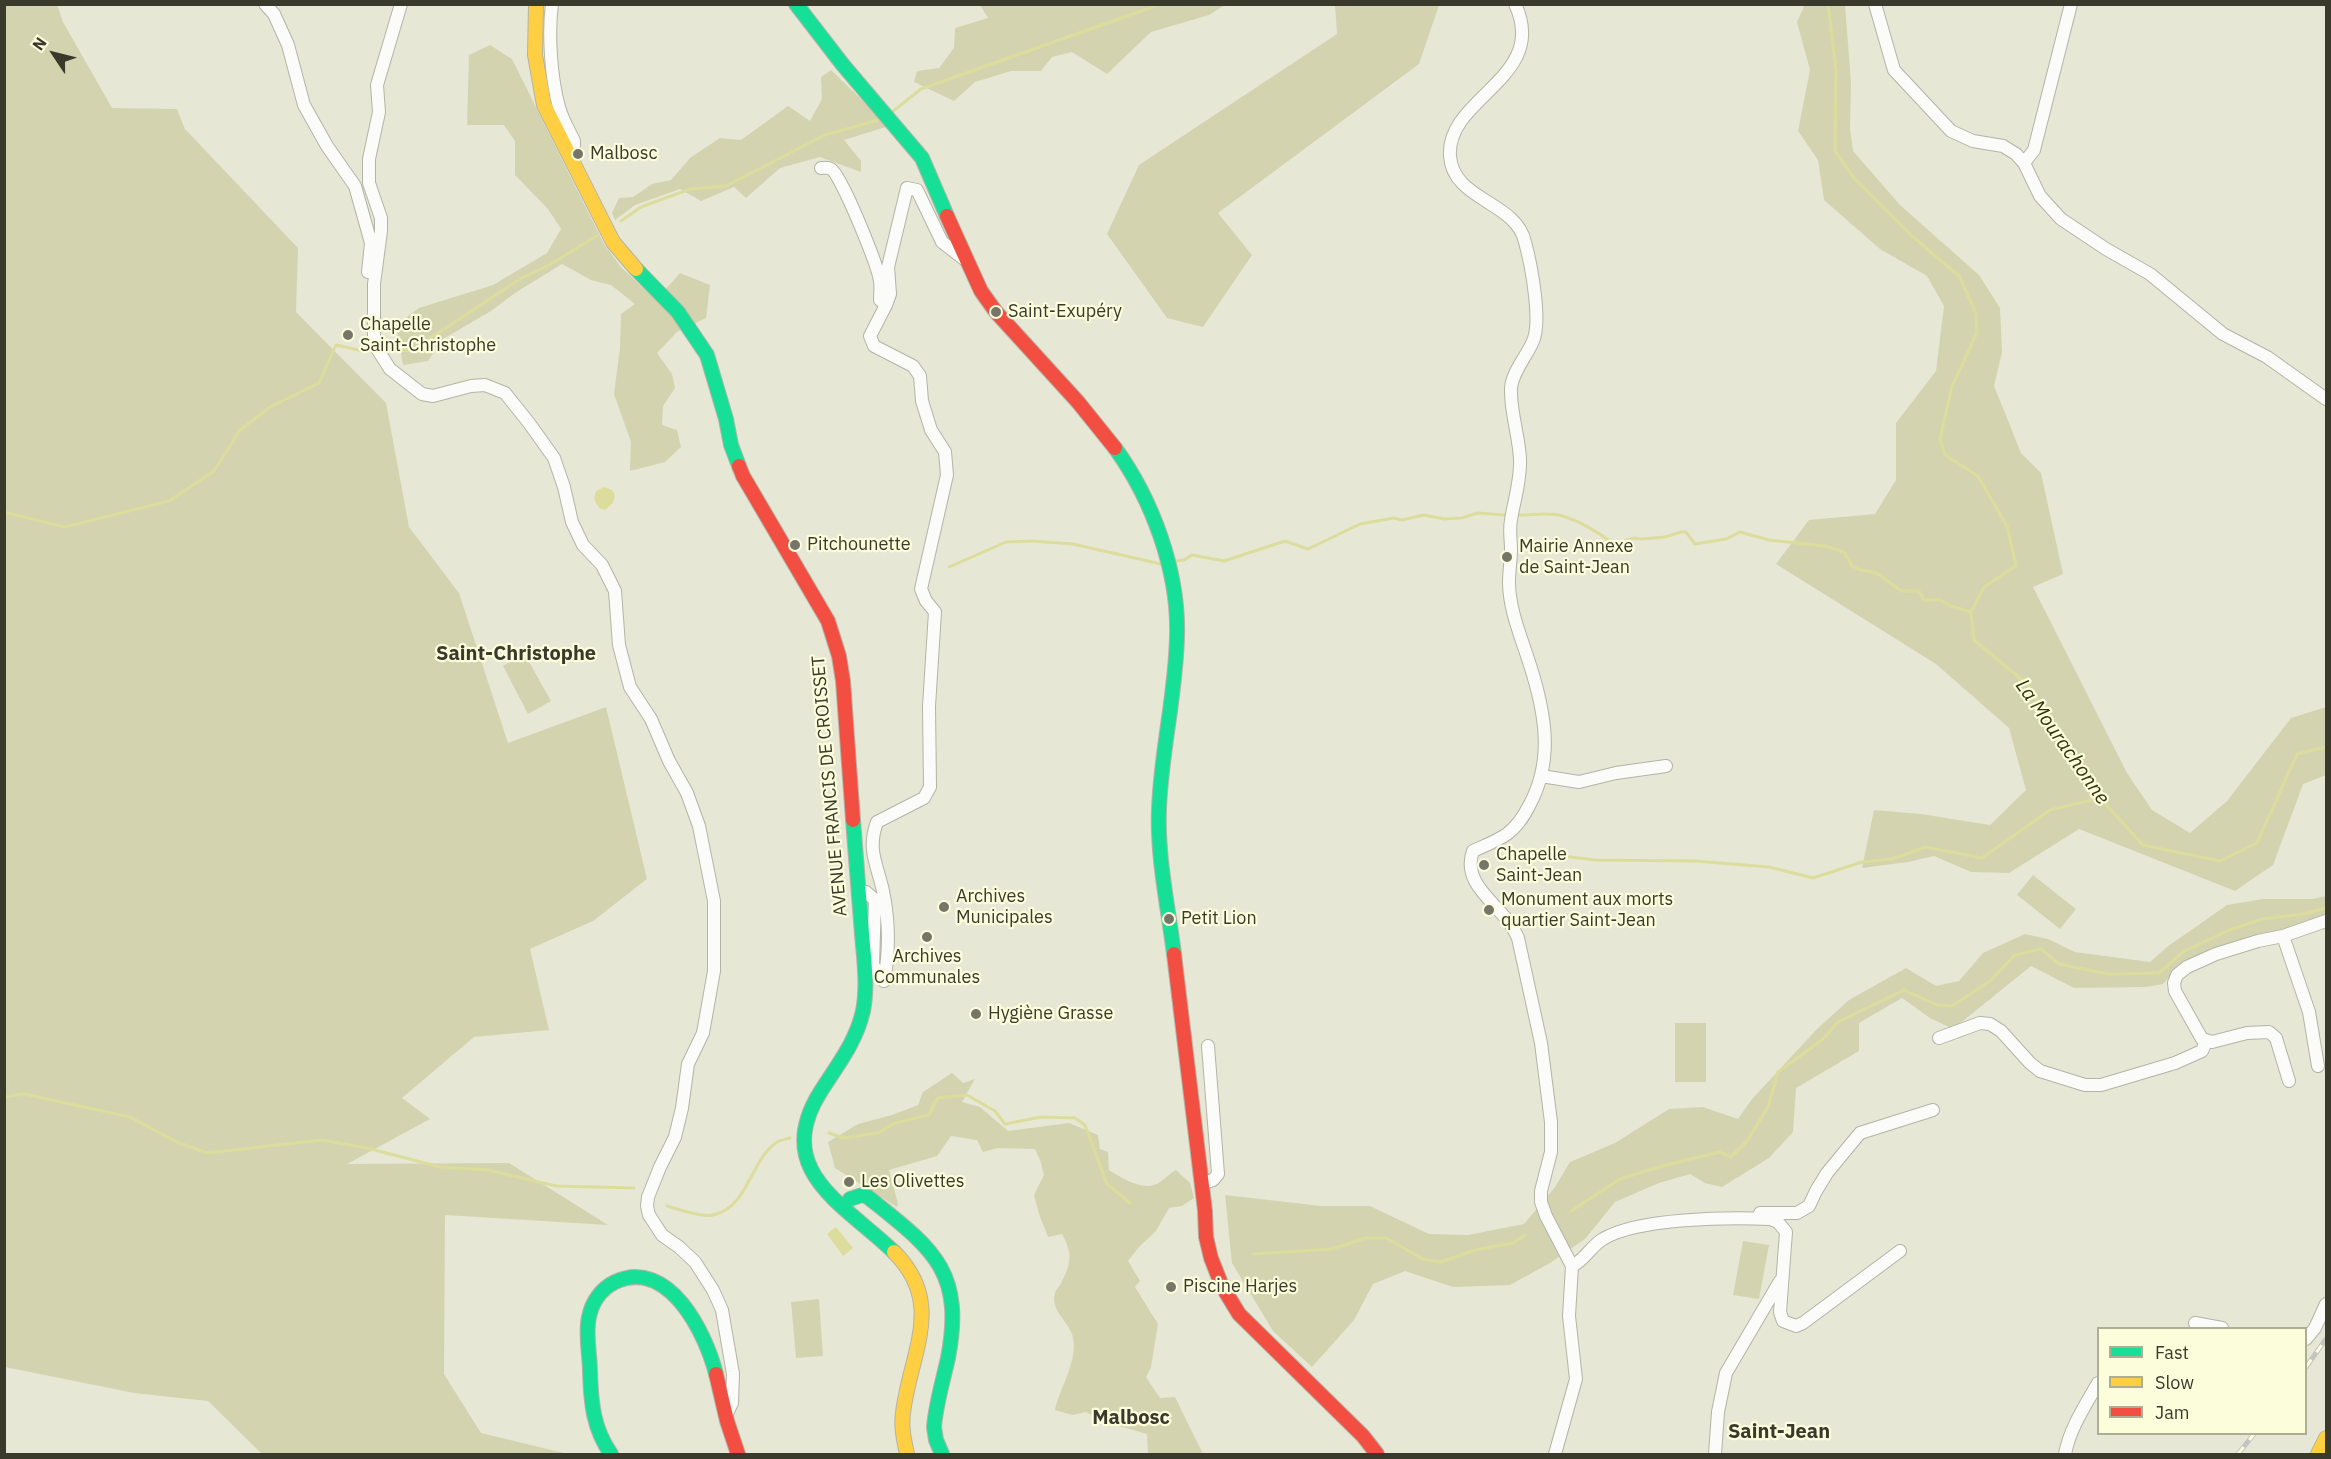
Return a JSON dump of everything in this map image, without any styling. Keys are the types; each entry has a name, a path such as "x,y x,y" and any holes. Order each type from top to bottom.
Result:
{"main road":[{"name":"AVENUE FRANCIS DE CROISSET","path":"536,4 533,43 538,87 544,105 613,242 623,256 678,312 707,355 726,419 730,445 742,476 828,621 838,656 843,681 866,991 863,1013 850,1047 814,1099 804,1141 806,1155 818,1182 844,1202"},
{"path":"796,4 843,65 921,158 981,291 996,312 1121,454 1136,477 1160,532 1170,571 1177,633 1160,776 1159,835 1205,1211 1225,1270 1258,1332 1363,1436 1377,1455"},
{"path":"807,1125 817,1158 855,1219 910,1269 917,1284 921,1299 923,1330 901,1416 907,1455"},
{"path":"844,1202 862,1195 868,1197 923,1242 943,1274 954,1320 934,1419 933,1433 942,1455"},
{"path":"844,1202 870,1220 913,1258 929,1288 933,1320 931,1338 912,1409 911,1436 916,1455"},
{"path":"610,1455 597,1431 593,1411 589,1317 598,1295 608,1286 631,1278 650,1280 669,1291 685,1308 705,1340 712,1357 725,1416 738,1455"},
{"path":"2318,1455 2326,1438"}],"street":[{"path":"265,4 274,14 288,45 304,105 327,146 355,186 370,243 366,286 374,344 390,369 422,394 433,396 471,386 485,385 505,393 530,423 554,458 572,522 582,545 602,565 615,591 619,645 630,687 651,719 669,761 687,793 699,826 714,901 714,971 703,1033 688,1064 682,1108 675,1137 660,1167 648,1197 647,1206 649,1215 662,1235 695,1262 713,1290 722,1310 729,1339 733,1374 732,1403 725,1416"},
{"path":"373,335 374,284 381,218 369,183 369,159 379,112 377,85 401,4"},
{"path":"552,4 550,21 554,88 559,110 574,141 574,147 566,149"},
{"path":"1515,4 1521,18 1521,39 1516,59 1503,77 1464,118 1453,135 1449,155 1454,172 1465,188 1502,212 1516,225 1525,239 1537,318 1535,338 1515,375 1511,388 1520,459 1519,482 1510,522 1509,585 1512,609 1538,689 1544,730 1544,768 1535,794 1521,820 1506,834 1473,851 1470,870 1474,881 1510,922 1518,938 1541,1043 1551,1122 1551,1152 1541,1191 1541,1202 1572,1266 1569,1316 1576,1379 1555,1455"},
{"path":"1875,4 1894,70 1932,113 1951,130 1973,141 2003,147 2016,154 2024,163 2040,196 2061,219 2106,249 2150,274 2223,334 2267,357 2326,399"},
{"path":"2024,163 2034,150 2071,4"},
{"path":"821,168 831,169 846,193 873,258 880,281 880,300 886,305"},
{"path":"859,891 871,894 875,900 873,966 884,981 888,960 885,896 872,853 873,833 877,822 924,798 930,787 929,706 936,612 926,601 921,589 947,475 945,452 931,430 922,401 920,376 913,366 874,346 870,336 890,294 888,267 907,188 917,190 942,242 967,262"},
{"path":"1541,776 1579,782 1616,773 1666,766"},
{"path":"2289,1082 2276,1038 2269,1032 2247,1033 2206,1042 2202,1039 2175,991 2174,983 2177,975 2187,967 2216,954 2258,940 2283,936 2326,921"},
{"path":"2283,936 2309,1012 2318,1066"},
{"path":"1939,1038 1980,1023 1990,1024 2001,1031 2040,1071 2085,1085 2101,1085 2175,1063 2202,1051 2206,1042"},
{"path":"1201,1184 1213,1180 1218,1174 1208,1046"},
{"path":"1670,1222 1687,1216 1797,1213 1809,1206 1815,1191 1827,1173 1860,1133 1933,1110"},
{"path":"1572,1266 1580,1262 1602,1239 1634,1229 1670,1222 1770,1219 1778,1222 1786,1232 1780,1312 1784,1321 1796,1326 1900,1251"},
{"path":"1715,1455 1718,1412 1726,1373 1781,1280"},
{"path":"2307,1338 2315,1328 2326,1304"},
{"path":"2196,1323 2213,1327"},
{"path":"2065,1455 2067,1441 2077,1419 2097,1385"},
{"path":"898,1455 903,1440"}],"shaded area":[{"path":"57,4 63,22 112,108 177,109 185,129 298,248 296,312 386,403 409,527 459,593 508,743 606,707 647,879 593,921 530,949 549,1030 474,1037 402,1098 430,1119 347,1164 509,1163 608,1225 445,1215 444,1374 481,1433 568,1454 262,1454 208,1401 134,1393 5,1367 4,5"},
{"path":"1805,4 1845,5 1853,151 1900,205 1979,275 2000,308 2002,352 1994,386 2021,453 2041,473 2063,574 2033,587 2127,773 2152,810 2190,833 2227,801 2291,718 2326,707 2326,775 2303,784 2273,865 2235,891 2079,829 2009,873 1971,872 1934,856 1862,868 1874,810 1921,814 1990,825 2026,790 2009,728 1936,664 1776,564 1809,520 1875,514 1896,480 1896,423 1936,371 1944,306 1927,276 1880,249 1824,200 1818,160 1798,131 1810,70 1797,22"},
{"path":"980,5 1225,5 1209,15 1151,32 1107,74 1072,52 1052,57 1041,71 1011,71 975,82 954,101 914,82 917,71 939,68 954,48 955,28 988,18"},
{"path":"1335,5 1439,5 1419,64 1218,213 1252,255 1203,327 1167,318 1107,234 1139,165 1337,34"},
{"path":"490,45 512,59 604,244 621,267 656,300 680,273 710,285 706,318 677,332 657,353 672,374 675,388 663,406 662,425 677,430 681,447 665,462 630,471 631,442 614,394 620,348 621,314 635,304 611,285 591,280 562,264 491,311 443,339 428,361 403,365 396,325 419,308 493,285 547,253 561,229 548,209 515,175 515,141 504,125 467,125 469,55"},
{"path":"831,70 889,126 844,140 861,161 861,172 820,157 780,168 746,198 734,187 701,201 680,189 635,205 615,220 612,213 619,198 633,197 652,184 671,180 690,158 720,138 741,140 788,106 810,121 822,99 821,77"},
{"path":"604,487 612,490 615,495 613,503 605,510 599,508 594,499 596,491"},
{"path":"524,653 551,701 528,714 503,666"},
{"path":"2033,875 2076,909 2060,929 2017,895"},
{"path":"2326,896 2326,916 2179,967 2163,984 2146,987 2074,988 2031,966 1963,1021 1951,1028 1930,1018 1902,998 1859,1023 1859,1051 1796,1088 1793,1132 1769,1158 1722,1187 1705,1183 1690,1174 1659,1183 1615,1202 1585,1239 1550,1263 1510,1285 1453,1287 1405,1271 1373,1284 1354,1320 1312,1367 1273,1331 1232,1263 1225,1195 1321,1206 1370,1206 1429,1234 1468,1235 1524,1224 1555,1187 1570,1162 1615,1143 1669,1109 1703,1107 1738,1119 1752,1099 1817,1029 1849,1000 1906,968 1936,986 1959,981 1983,953 2025,934 2048,939 2075,952 2150,962 2167,947 2227,905 2263,899 2312,899"},
{"path":"1675,1023 1706,1023 1706,1082 1675,1082"},
{"path":"952,1073 963,1083 975,1079 962,1102 980,1107 1008,1131 1069,1123 1098,1135 1100,1149 1108,1152 1109,1170 1127,1180 1141,1185 1154,1185 1176,1170 1190,1183 1194,1198 1182,1206 1169,1208 1156,1231 1128,1261 1140,1281 1135,1287 1158,1324 1151,1367 1146,1377 1160,1398 1175,1397 1203,1454 1148,1454 1147,1434 1105,1422 1086,1412 1072,1415 1055,1410 1071,1363 1074,1343 1070,1329 1057,1310 1054,1299 1068,1269 1070,1258 1068,1246 1062,1234 1048,1237 1039,1214 1034,1195 1044,1175 1035,1149 998,1148 983,1152 977,1140 951,1136 937,1156 889,1170 897,1207 835,1168 828,1142 858,1124 918,1105 923,1092"},
{"path":"836,1227 853,1248 843,1256 827,1234"},
{"path":"1743,1241 1769,1245 1759,1299 1733,1295"},
{"path":"819,1299 823,1356 796,1358 791,1302"}],"waterway":[{"path":"892,112 921,89 1161,4"},
{"name":"La Mourachonne","path":"1828,4 1836,69 1835,151 1854,178 1912,236 1959,276 1976,313 1977,333 1952,386 1940,439 1945,455 1978,476 2007,526 2016,566 1984,587 1971,612 1974,640 2027,684 2100,798 2143,845 2220,861 2257,843 2297,754 2326,747"},
{"path":"621,221 641,207 690,189 726,186 825,135 882,119"},
{"path":"382,348 411,351 520,279 551,264 598,235"},
{"path":"4,512 65,527 169,501 214,471 240,430 270,407 319,383 336,345 363,351"},
{"path":"1174,561 1184,560 1192,555 1224,561 1285,541 1308,549 1360,524 1394,518 1402,520 1424,515 1444,519 1461,518 1478,513 1505,515"},
{"path":"1519,515 1563,516 1590,528 1614,544 1634,538 1665,537 1681,532 1686,532 1695,544 1726,539 1740,532 1769,540 1825,546 1844,552 1852,566 1877,573 1901,591 1919,591 1924,600 1940,600 1971,612"},
{"path":"949,567 1006,542 1032,541 1073,544 1161,564"},
{"path":"1527,852 1596,860 1695,861 1769,867 1813,878 1862,862 1892,859 1925,847 1982,858 2050,810 2100,798"},
{"path":"1571,1211 1620,1179 1720,1152 1731,1157 1748,1140 1768,1107 1778,1072 1822,1040 1838,1022 1904,990 1937,1005 1952,1006 1990,981 2015,955 2041,949 2059,964 2109,974 2159,973 2183,952 2227,931 2262,919 2304,914 2326,908"},
{"path":"4,1097 24,1094 130,1117 177,1142 207,1153 322,1140 367,1148 440,1167 488,1170 556,1186 634,1188"},
{"path":"829,1133 844,1138 878,1133 895,1123 929,1115 937,1098 967,1095 995,1111 1005,1124 1041,1117 1075,1118 1085,1125 1107,1184 1130,1203"},
{"path":"667,1206 709,1216 725,1210 742,1193 768,1150 778,1141 790,1138"},
{"path":"1253,1254 1332,1249 1366,1238 1386,1238 1423,1259 1441,1262 1475,1250 1513,1243 1525,1235"}],"railway":[{"path":"2307,1366 2326,1339"},
{"path":"2238,1454 2253,1435"}],"traffic: fast":[{"path":"796,4 843,65 922,158 947,216"},
{"path":"636,269 678,312 707,355 726,419 731,445 739,466"},
{"path":"1115,448 1141,490 1161,537 1168,561 1176,611 1176,658 1159,809 1161,863 1174,954"},
{"path":"853,820 865,972 863,1011 851,1043 821,1091 808,1119 804,1143 809,1165 820,1184 894,1252"},
{"path":"850,1199 862,1195 868,1197 909,1231 938,1263 947,1281 952,1302 952,1328 934,1427 942,1454"},
{"path":"611,1454 600,1435 594,1415 588,1338 590,1311 605,1288 615,1282 634,1277 652,1280 668,1290 694,1321 704,1339 716,1374"}],"traffic: slow":[{"path":"536,4 535,55 544,105 613,242 636,269"},
{"path":"894,1252 910,1271 922,1310 921,1330 903,1413 907,1454"},
{"path":"2318,1454 2326,1438"}],"traffic: jam":[{"path":"947,216 981,291 996,312 1078,402 1115,448"},
{"path":"739,466 828,621 839,656 843,681 853,820"},
{"path":"1174,954 1205,1211 1206,1237 1222,1286 1239,1314 1363,1436 1377,1454"},
{"path":"716,1374 727,1421 738,1454"}],"place":[{"name":"Malbosc","path":"578,154"},
{"name":"Saint-Exupéry","path":"996,312"},
{"name":"Chapelle Saint-Christophe","path":"348,335"},
{"name":"Pitchounette","path":"795,545"},
{"name":"Mairie Annexe de Saint-Jean","path":"1507,557"},
{"name":"Chapelle Saint-Jean","path":"1484,865"},
{"name":"Archives Municipales","path":"944,907"},
{"name":"Monument aux morts quartier Saint-Jean","path":"1489,910"},
{"name":"Petit Lion","path":"1169,919"},
{"name":"Archives Communales","path":"927,937"},
{"name":"Hygiène Grasse","path":"976,1014"},
{"name":"Les Olivettes","path":"849,1182"},
{"name":"Piscine Harjes","path":"1171,1287"}],"district":[{"name":"Saint-Christophe","path":"516,654"},
{"name":"Malbosc","path":"1131,1418"},
{"name":"Saint-Jean","path":"1779,1432"}]}
